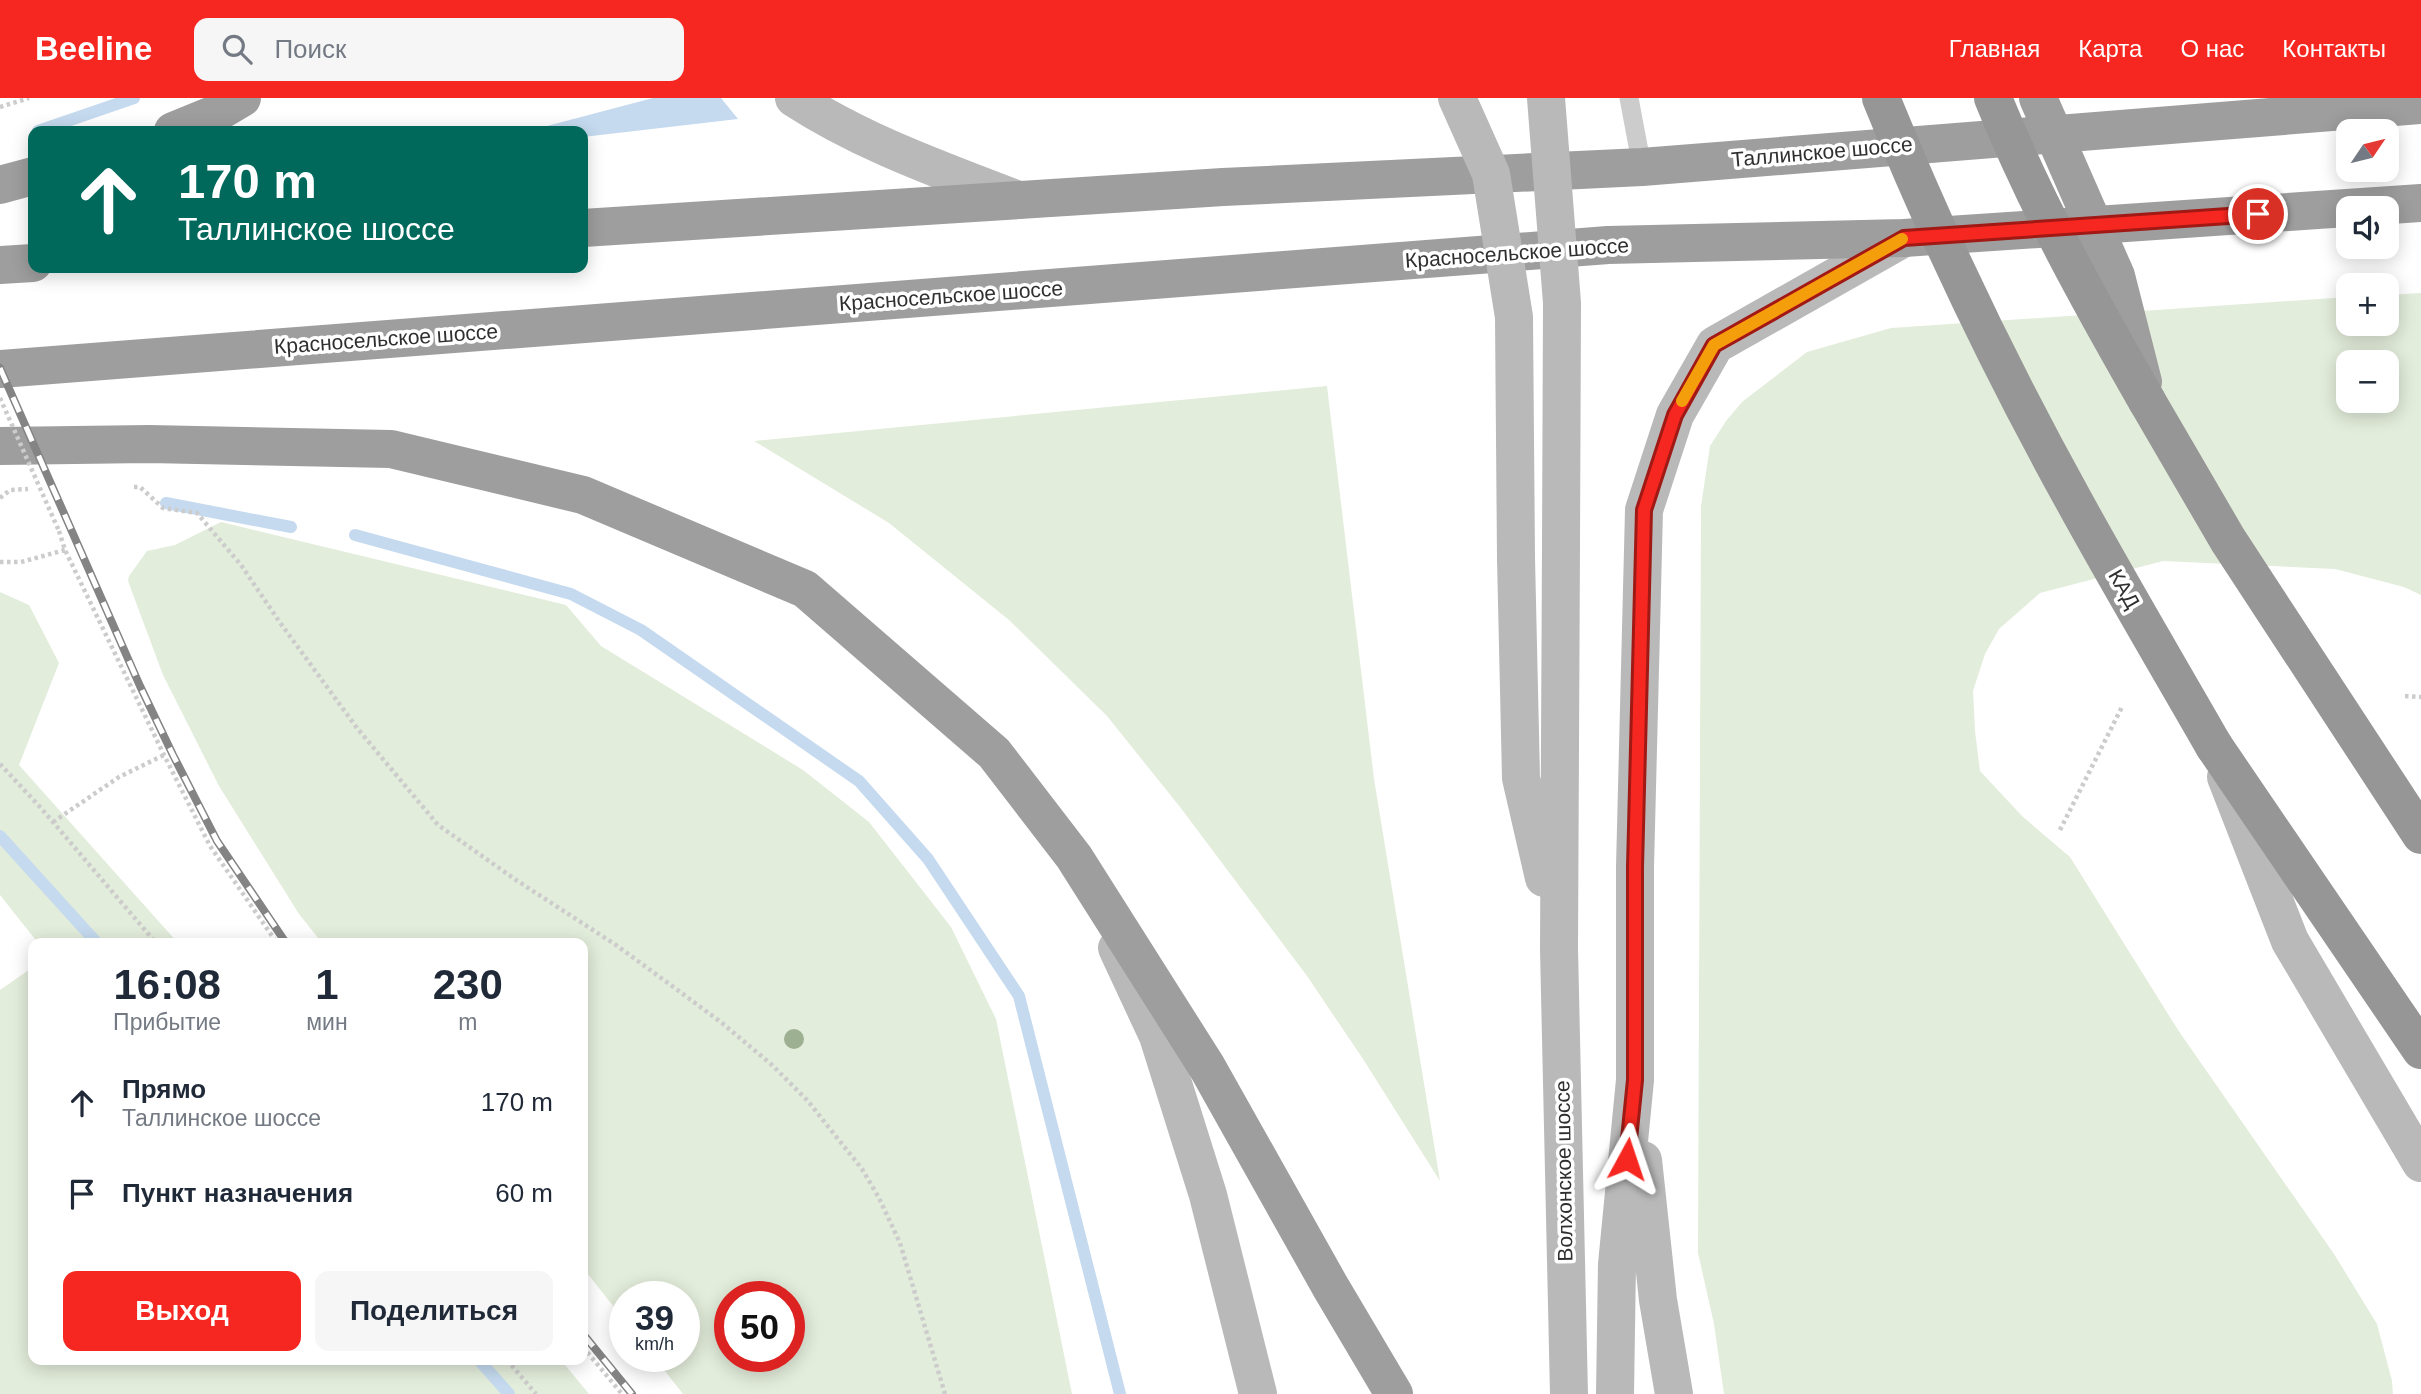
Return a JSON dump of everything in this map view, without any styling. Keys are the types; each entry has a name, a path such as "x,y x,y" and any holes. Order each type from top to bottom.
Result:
{"highway":[{"path":"185,126 215,114 242,98"},
{"name":"КАД","path":"1881,98 1991,342 2073,500 2214,746 2421,1050"},
{"path":"1993,98 2085,292 2147,401 2228,540 2421,835"},
{"path":"2038,98 2116,276 2147,401"},
{"name":"Таллинское шоссе","path":"1018,200 1223,187 1642,167 2421,105"},
{"path":"0,185 28,177"},
{"path":"588,228 1018,200"},
{"path":"1904,238 2421,203"},
{"name":"Красносельское шоссе","path":"0,369 1608,245 1904,238"},
{"path":"0,265 28,262"},
{"path":"0,446 149,444 391,449 583,495 805,589 994,753 1074,857 1207,1066 1330,1286 1394,1394"}],"main road":[{"path":"794,98 829,121 894,152 1018,200"},
{"path":"1457,98 1491,174 1514,317 1521,778 1559,949"},
{"path":"1546,98 1562,303 1559,949"},
{"path":"1615,1394 1617,1264 1635,1080 1635,867 1644,510 1675,415 1714,345 1904,238"},
{"path":"2214,746 2290,941 2421,1163"},
{"path":"1074,857 1158,1037 1208,1195 1258,1394"},
{"name":"Волхонское шоссе","path":"1559,949 1569,1394"},
{"path":"1635,1080 1658,1300 1674,1394"}],"lane":[{"path":"1629,98 1642,167"}],"path":[{"path":"0,107 29,98"},
{"path":"0,398 65,550 163,755 210,846 274,938"},
{"path":"128,487 140,487 163,508 197,513 241,565 357,727 438,824 668,982 772,1065 807,1100 862,1170 895,1231 946,1394"},
{"path":"0,498 10,490 44,488"},
{"path":"0,562 21,562 65,550"},
{"path":"2405,696 2421,696"},
{"path":"2060,830 2122,707"},
{"path":"53,822 119,777 163,755"},
{"path":"0,764 152,938"},
{"path":"588,1353 622,1394"},
{"path":"511,1365 536,1394"}],"green space":[{"path":"2421,293 2421,595 2404,587 2335,569 2163,561 2040,593 1999,629 1985,654 1973,691 1980,771 2023,817 2070,857 2178,1030 2334,1254 2377,1324 2393,1394 1724,1394 1714,1324 1698,1253 1701,506 1710,446 1742,402 1807,352 1891,328 2336,298 2336,336 2399,336 2399,294"},
{"path":"1327,386 1374,779 1440,1181 1307,976 1180,807 1107,716 1009,620 889,523 754,441"},
{"path":"221,522 566,605 601,646 803,770 869,822 951,927 996,1019 1072,1394 683,1394 666,1372 700,1372 700,1281 609,1281 609,1301 588,1274 588,938 318,938 299,914 219,786 163,675 128,581 147,551 175,545"},
{"path":"0,592 29,605 59,663 19,765 174,938 34,938 0,895"},
{"path":"28,970 28,1365 565,1365 589,1394 0,1394 0,990"}],"water":[{"path":"653,98 721,98 738,119 588,136 588,126 547,126"}],"waterway":[{"path":"53,126 134,98"},
{"path":"166,503 291,527"},
{"path":"355,535 571,594 641,630 859,781 928,859 1019,996 1120,1394"},
{"path":"0,836 92,938"},
{"path":"483,1365 509,1394"}],"railway":[{"path":"0,368 173,755 217,841 283,938"},
{"path":"588,1340 632,1394"}],"slow traffic":[{"path":"1682,401 1714,345 1902,239"}],"route":[{"path":"1627,1159 1635,1080 1635,867 1644,510 1675,415 1714,345 1904,238 2258,214"}]}
